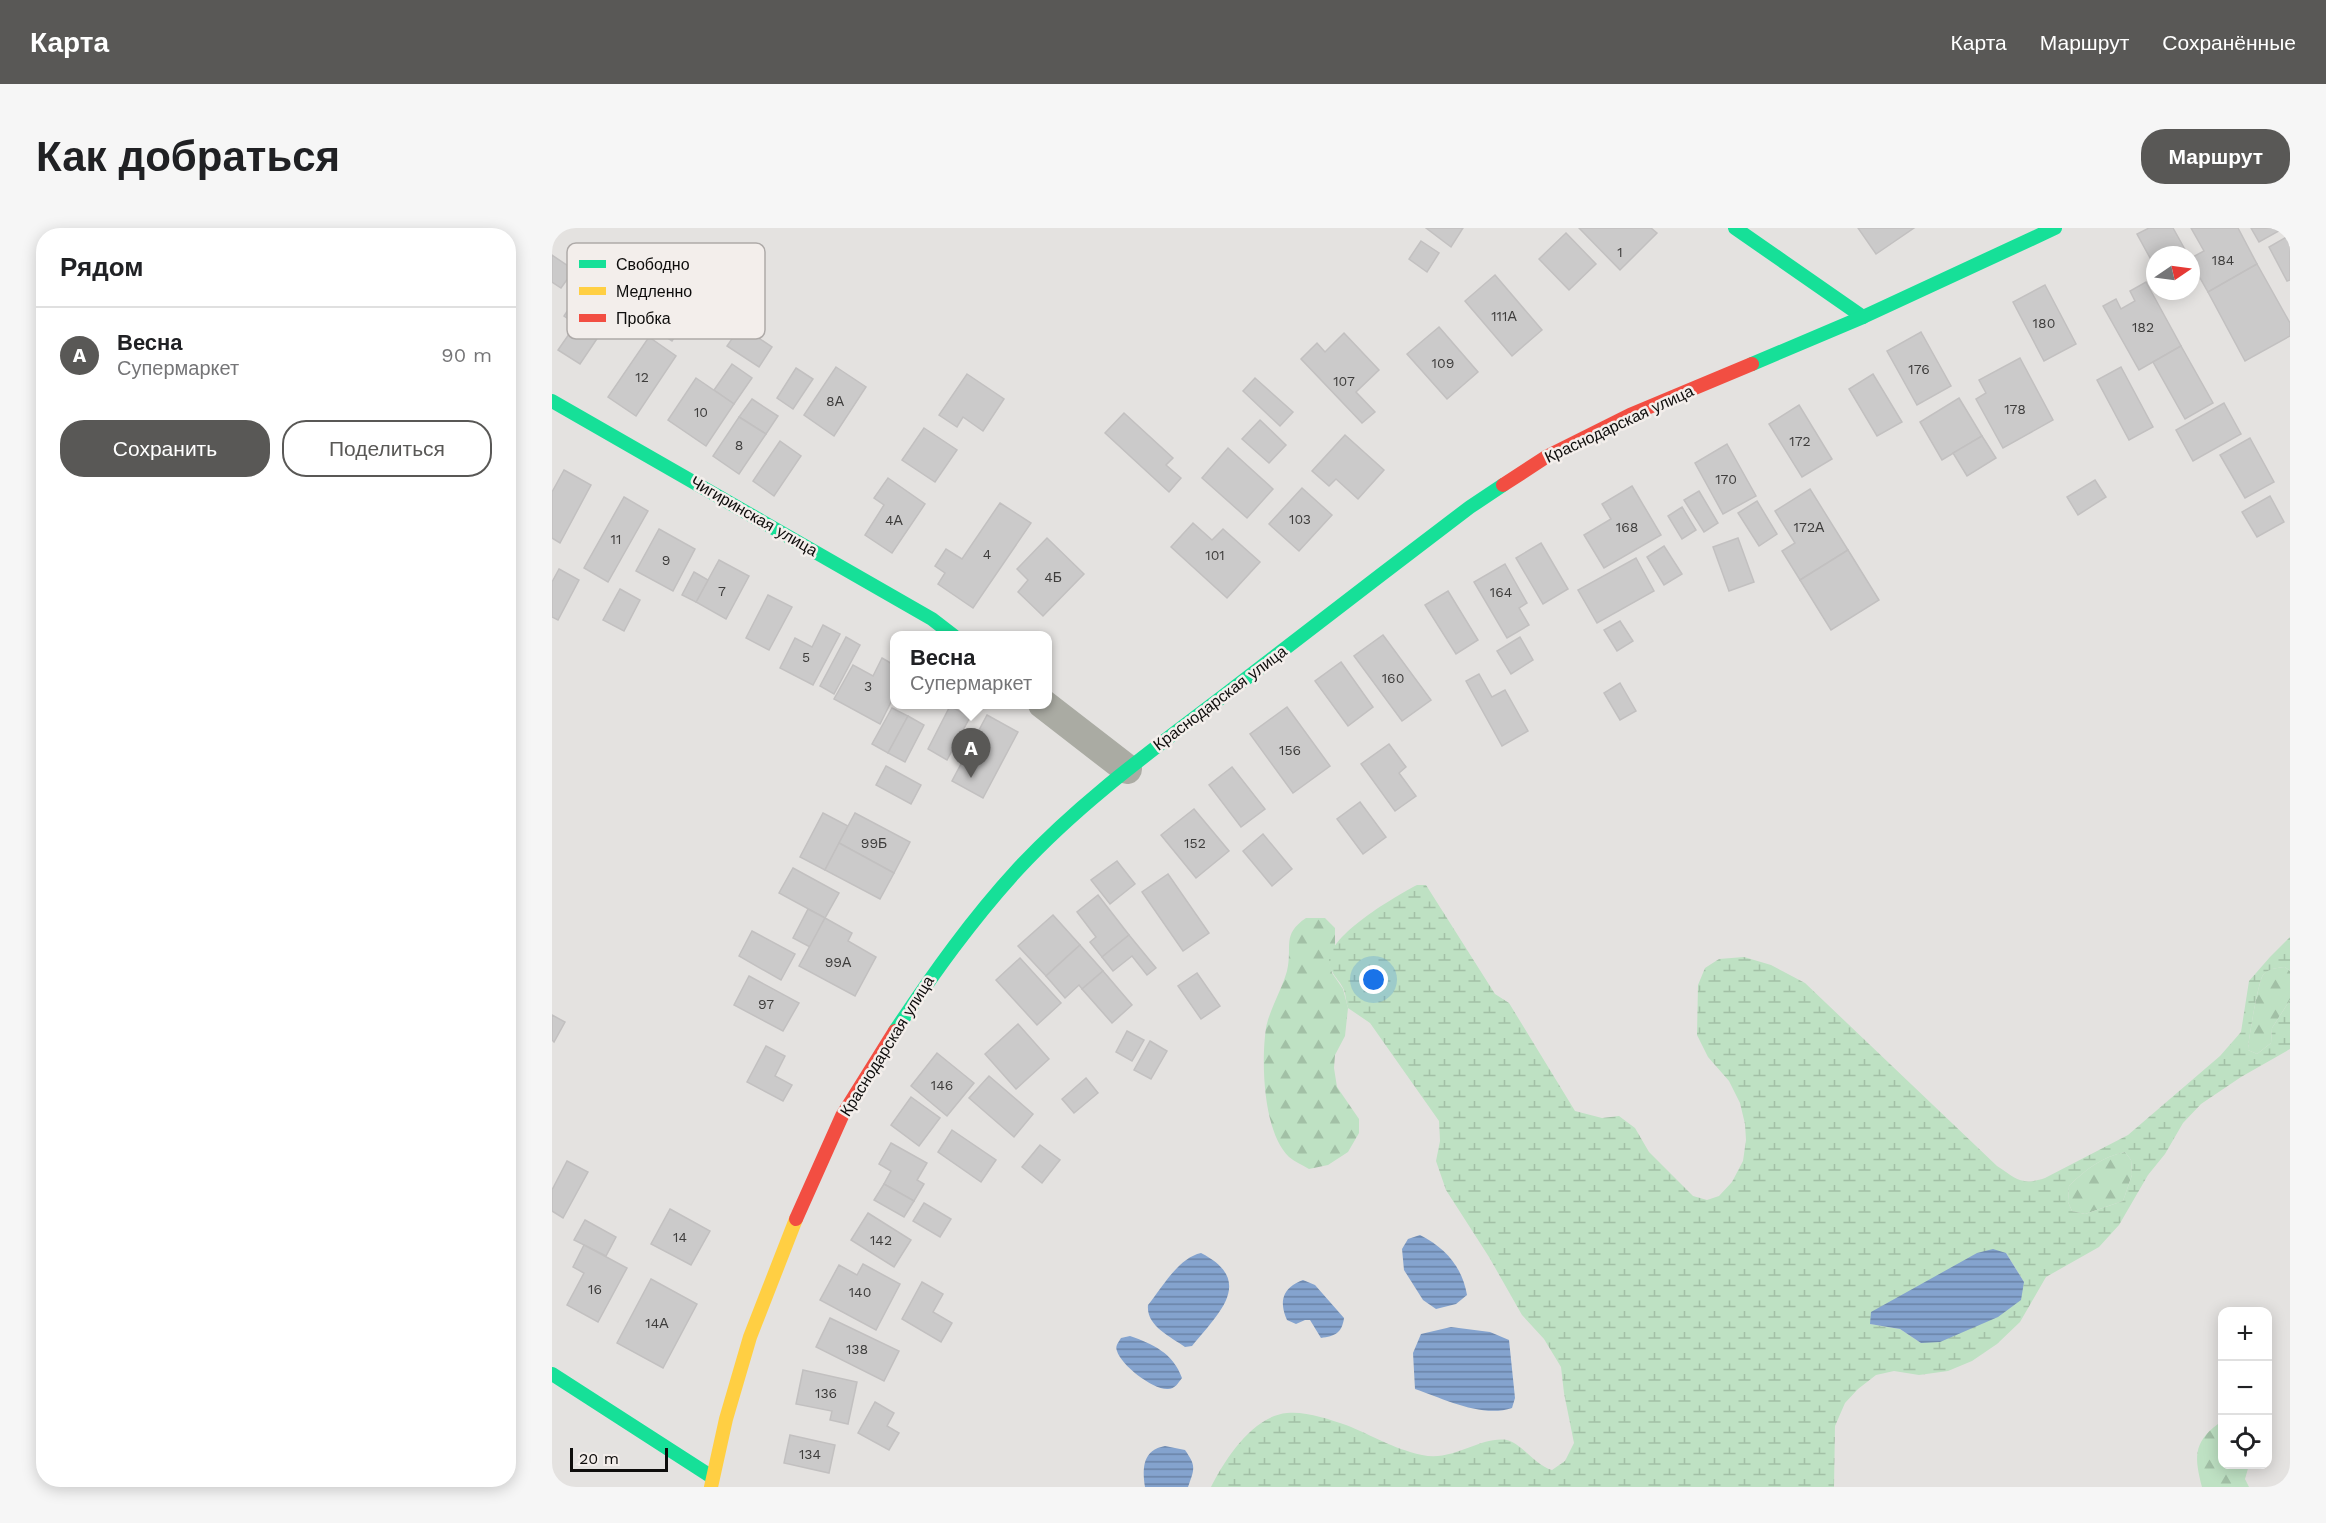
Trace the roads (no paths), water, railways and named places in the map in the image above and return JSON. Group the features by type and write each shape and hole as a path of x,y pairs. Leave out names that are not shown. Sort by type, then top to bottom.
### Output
{"street":[{"path":"1735,228 1863,317"},
{"name":"Краснодарская улица","path":"712,1482 750,1337 798,1211 842,1116 889,1039 941,963 980,912 1019,868 1065,822 1127,769 1470,507 1525,470 1578,440 1630,415 1863,317 2055,228"},
{"name":"Чигиринская улица","path":"552,401 932,618 948,631"},
{"path":"1048,709 1127,769"},
{"path":"552,1374 712,1482"}],"water":[{"path":"1420,1235 1445,1252 1457,1267 1467,1295 1456,1304 1436,1309 1423,1300 1404,1270 1402,1249 1408,1239"},
{"path":"1993,1249 2006,1253 2024,1282 2021,1300 1998,1317 1940,1342 1921,1343 1900,1329 1870,1324 1871,1312 1977,1253"},
{"path":"1201,1253 1217,1264 1226,1275 1229,1286 1227,1298 1221,1310 1192,1346 1185,1347 1155,1325 1148,1312 1148,1305 1178,1267"},
{"path":"1303,1280 1315,1285 1344,1318 1342,1327 1334,1335 1321,1338 1310,1320 1296,1324 1287,1320 1283,1307 1284,1296 1291,1287"},
{"path":"1451,1327 1490,1332 1509,1340 1515,1398 1512,1408 1488,1411 1476,1409 1415,1389 1413,1353 1421,1334"},
{"path":"1130,1336 1154,1346 1173,1362 1182,1378 1173,1388 1162,1388 1146,1381 1120,1357 1117,1346 1121,1338"},
{"path":"1165,1446 1185,1450 1191,1460 1193,1471 1188,1487 1145,1487 1144,1466 1148,1455"}],"place":[{"name":"Весна","path":"971,778"}]}
